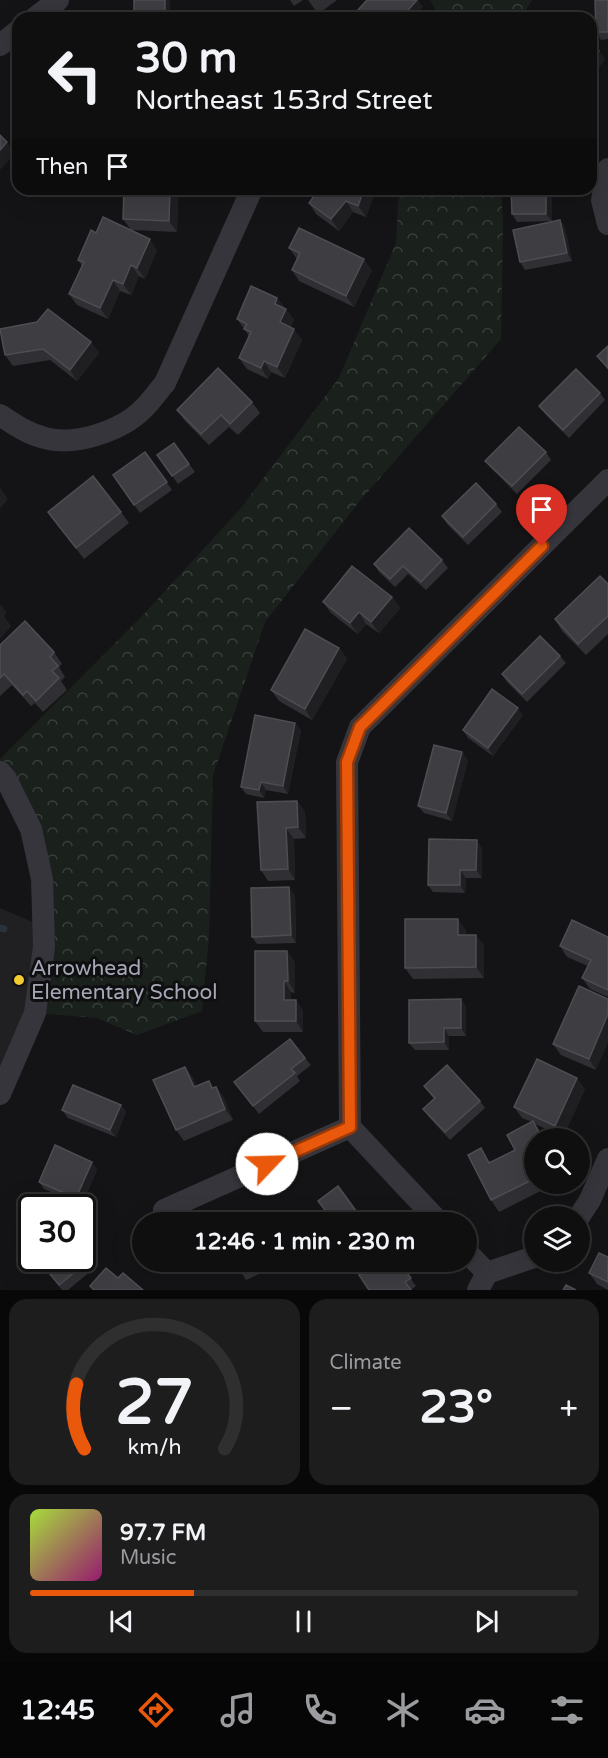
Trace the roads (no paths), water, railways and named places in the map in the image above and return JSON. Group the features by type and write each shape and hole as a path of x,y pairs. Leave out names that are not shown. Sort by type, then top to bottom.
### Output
{"street":[{"path":"43,12 58,0"},
{"path":"0,45 12,36"},
{"path":"608,169 602,200 608,224"},
{"path":"0,415 22,430 48,439 82,439 116,429 143,409 165,383 249,195"},
{"path":"430,1212 350,1127 347,762 360,727 608,480"},
{"path":"0,772 6,779 31,829 42,879 45,947 35,1013 0,1094"},
{"path":"164,1210 350,1127"},
{"path":"586,1206 608,1159"},
{"path":"482,1282 524,1262"}],"waterway":[{"path":"0,928 4,929"}],"place":[{"name":"Arrowhead Elementary School","path":"19,980"}]}
